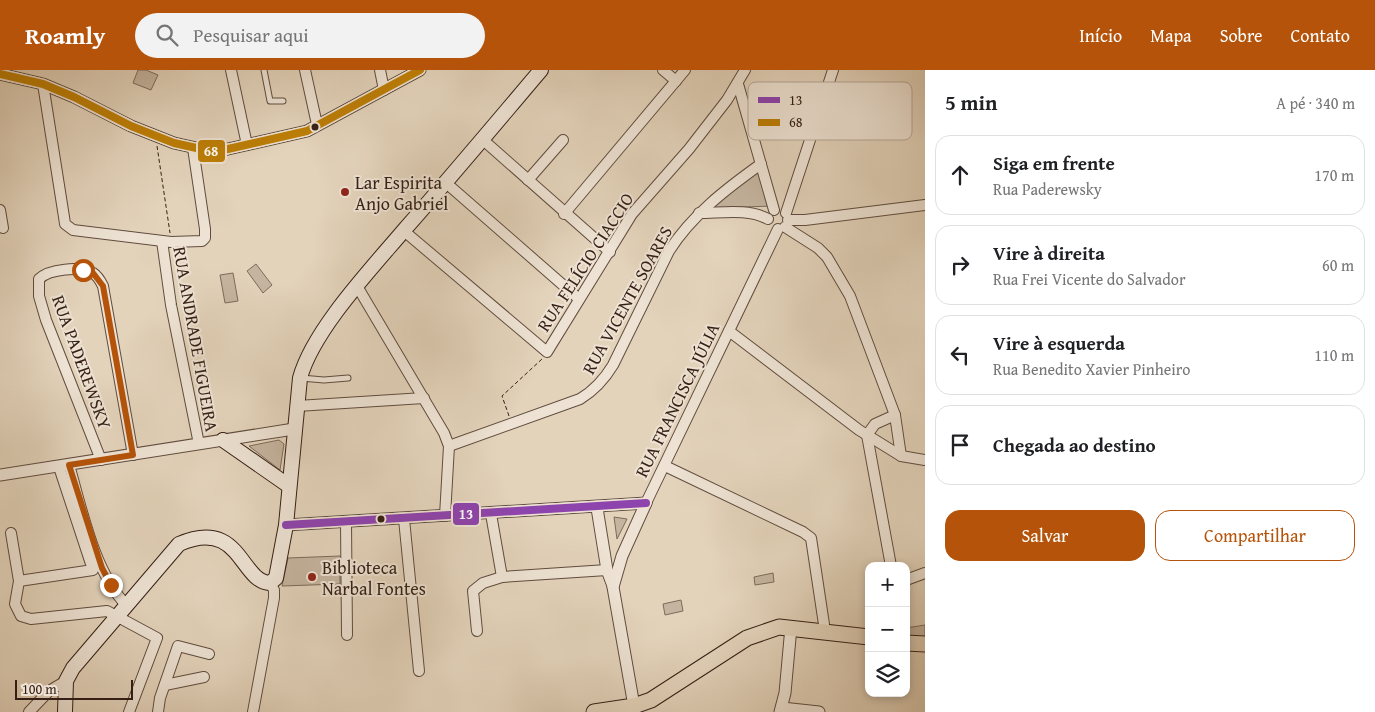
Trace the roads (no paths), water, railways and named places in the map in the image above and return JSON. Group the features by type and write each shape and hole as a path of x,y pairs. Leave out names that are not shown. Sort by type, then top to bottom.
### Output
{"main road":[{"path":"65,712 66,681 73,668 179,544 193,538 206,537 221,540 237,552 259,579 270,583 276,578 286,526 300,378 304,363 311,349 357,286 541,70"},
{"path":"223,440 289,486"},
{"path":"594,712 634,706 669,690 747,638 779,627 865,636"}],"street":[{"path":"231,70 248,145"},
{"path":"305,70 316,120"},
{"path":"380,70 384,90"},
{"path":"0,74 43,84 155,135 193,148 210,151 294,135 317,127 420,70"},
{"path":"663,70 676,81"},
{"path":"564,214 685,70"},
{"name":"RUA FELÍCIO CIACCIO","path":"404,231 547,352 632,214 689,149 738,84 745,70"},
{"name":"RUA FRANCISCA JÚLIA","path":"829,82 833,70"},
{"path":"43,84 64,217 68,227 166,241 202,241 206,234 193,148"},
{"path":"738,84 748,119"},
{"path":"482,139 564,214 610,252"},
{"path":"528,180 563,140"},
{"path":"754,140 771,215 770,225 925,206"},
{"name":"RUA FRANCISCA JÚLIA","path":"634,706 613,587 622,556 729,331 784,222 810,140"},
{"name":"RUA VICENTE SOARES","path":"449,446 580,399 604,380 613,366 669,251 679,235 699,213 761,164"},
{"path":"445,182 579,299"},
{"path":"0,210 3,228"},
{"path":"699,213 748,212 771,215 782,210 784,222 818,248 838,273 850,296 895,415 901,456"},
{"name":"RUA ANDRADE FIGUEIRA","path":"166,241 175,323 199,444"},
{"name":"RUA PADEREWSKY","path":"101,460 46,320 39,296 39,279 51,272 83,270 93,273 103,286 133,455"},
{"path":"357,286 424,398 444,433 449,446 445,516"},
{"path":"729,331 867,435 901,456 925,460"},
{"path":"297,406 424,398"},
{"path":"890,562 867,435 875,424 895,415"},
{"path":"1,472 64,466 294,429"},
{"path":"19,581 93,570 64,466"},
{"path":"64,466 102,568 119,598 122,611 156,636 158,640 129,712"},
{"path":"665,466 812,538 825,631"},
{"path":"286,526 597,508 646,503"},
{"path":"597,508 607,570 613,587"},
{"path":"491,514 502,577"},
{"path":"404,519 419,671"},
{"path":"346,522 347,635"},
{"path":"11,533 19,581 14,604 17,612 26,619 102,611 122,611"},
{"path":"604,554 622,556"},
{"path":"477,631 473,591 483,583 502,577 607,570"},
{"path":"910,579 925,573"},
{"path":"253,712 274,598 274,590 270,583"},
{"path":"791,627 781,710 818,712"},
{"path":"158,712 178,646 209,654"},
{"path":"165,685 204,677"},
{"path":"28,712 48,691 66,681"}],"lane":[{"path":"264,70 270,101 283,101"},
{"path":"300,378 324,380 348,378"}],"place":[{"name":"Lar Espirita Anjo Gabriel","path":"345,192"},
{"name":"Biblioteca Narbal Fontes","path":"312,577"}]}
